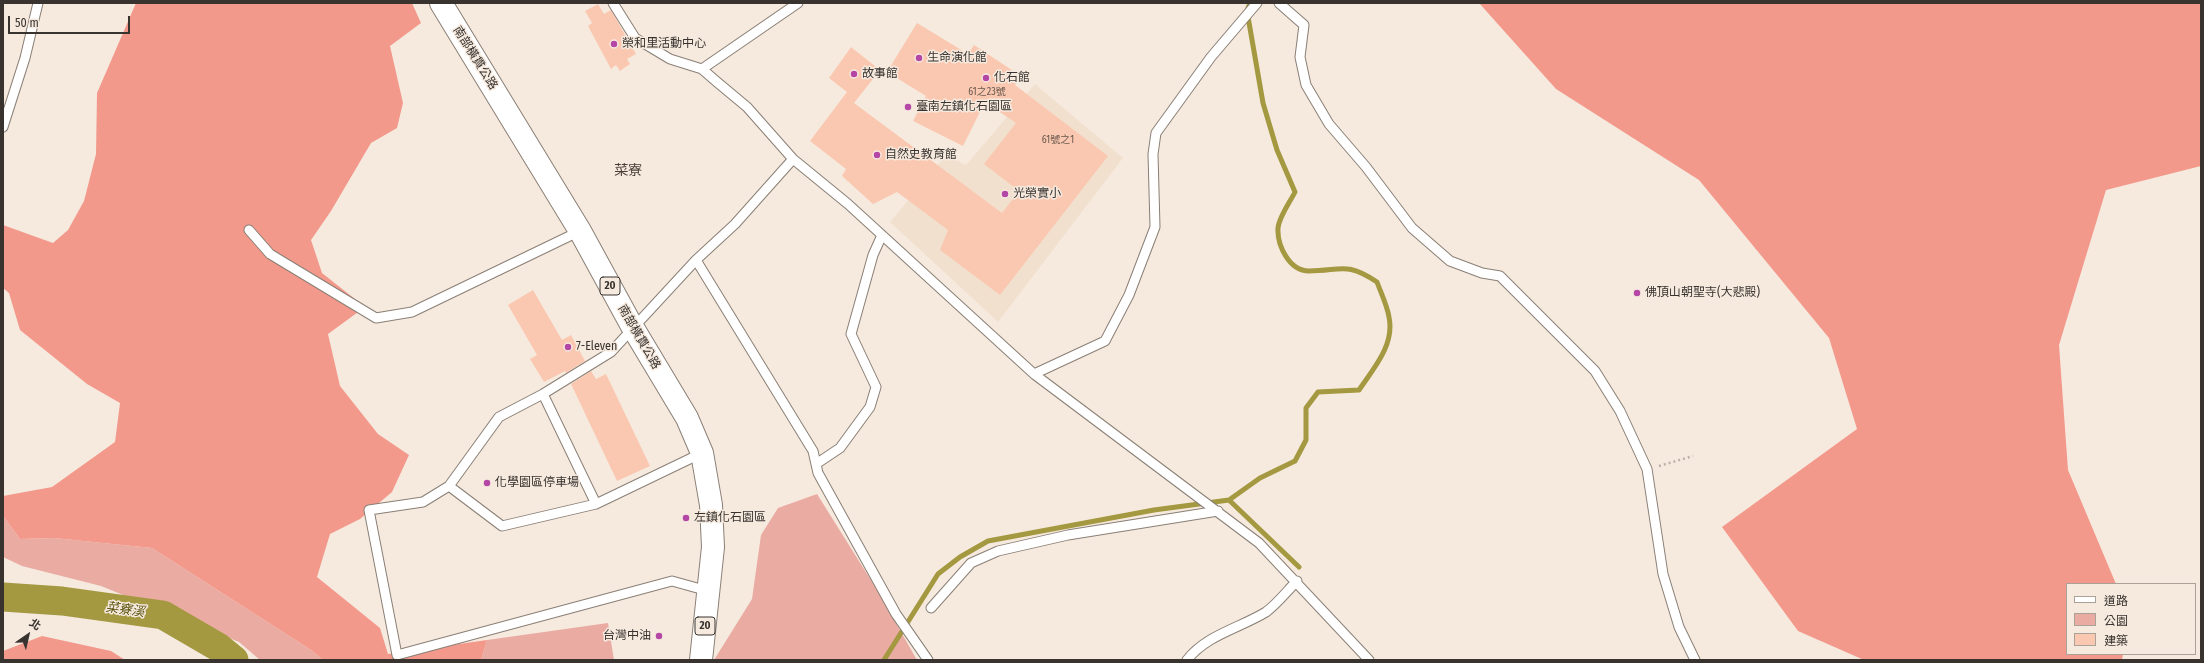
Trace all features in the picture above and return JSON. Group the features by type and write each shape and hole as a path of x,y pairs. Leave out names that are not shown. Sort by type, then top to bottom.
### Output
{"main road":[{"name":"南部橫貫公路","path":"441,3 580,231 633,328 687,418 702,453 711,505 713,547 701,660"}],"lane":[{"path":"3,127 25,58 38,3"},
{"path":"613,3 635,38 670,59 702,69 747,107 793,159 882,235 1034,374 1218,511 1259,544 1297,581 1369,660"},
{"path":"702,69 798,3"},
{"path":"1034,374 1105,341 1129,295 1155,227 1153,154 1156,132 1211,57 1257,3"},
{"path":"1279,3 1304,25 1300,57 1306,85 1329,124 1366,167 1412,228 1450,261 1482,273 1500,276 1595,371 1620,411 1647,470 1663,574 1679,627 1695,660"},
{"path":"709,592 672,581 397,655 369,510 423,502 449,486 499,417 543,394 610,352 696,260 735,224 793,159"},
{"path":"249,230 270,254 376,318 412,312 580,231"},
{"path":"816,464 840,448 870,407 876,386 851,334 873,255 882,235"},
{"path":"696,260 814,451 818,473 896,614 928,660"},
{"path":"543,394 596,504"},
{"path":"449,486 502,526 596,504 702,453"},
{"path":"931,608 971,563 998,551 1068,535 1218,511"},
{"path":"1187,660 1194,651 1214,638 1267,611 1297,581"}],"path":[{"path":"1647,470 1693,456"}],"shaded area":[{"path":"136,3 412,3 421,23 390,46 403,103 397,128 371,143 331,211 311,240 322,273 365,307 328,334 340,386 378,434 409,455 392,492 360,519 330,534 317,577 380,628 388,654 487,640 481,660 323,660 311,650 152,548 54,538 20,539 3,516 3,496 52,487 115,442 120,403 87,384 20,330 9,293 3,288 3,225 53,243 68,230 84,201 96,154 97,93"},
{"path":"1479,3 2201,3 2201,166 2106,190 2059,345 2068,470 2116,583 2066,583 2066,655 2123,655 2122,660 1864,660 1798,631 1722,527 1857,429 1829,338 1699,180 1556,89"},
{"name":"光榮實小","path":"1035,84 1123,158 998,322 890,222 946,155 966,165"},
{"path":"42,636 111,651 125,660 3,660 3,651"}],"green space":[{"path":"817,494 874,585 917,660 714,660 752,599 761,535 778,508"},
{"path":"3,516 20,539 54,538 152,548 311,650 323,660 260,660 239,642 101,586 22,566 3,557"},
{"path":"608,623 614,660 481,660 487,640"}],"building":[{"name":"榮和里活動中心","path":"598,4 604,14 611,10 636,54 627,59 630,64 620,71 616,65 611,69 588,26 592,23 585,11"},
{"path":"917,23 968,54 974,45 1021,76 1015,85 1108,156 1000,295 940,250 948,230 897,192 873,204 842,176 846,169 810,141 847,92 829,78 851,47 880,70 854,103 1002,213 1019,191 984,164 1016,123 985,102 963,146 913,121 926,96 887,72"},
{"path":"533,290 562,340 571,335 585,361 566,373 565,371 544,382 530,359 537,355 508,305"},
{"path":"591,371 596,379 606,374 650,466 617,481 571,384"}],"waterway":[{"path":"884,660 938,574 960,557 988,541 1154,510 1229,500 1260,478 1295,461 1306,440 1306,408 1318,392 1359,390 1382,356 1389,337 1390,327 1387,308 1377,282 1358,271 1350,269 1320,271 1302,270 1290,262 1282,249 1278,235 1278,228 1282,214 1295,192 1277,150 1263,103 1247,11 1250,3"},
{"path":"1229,500 1299,567"},
{"name":"菜竂溪","path":"3,597 62,601 163,615 218,647 234,660"}],"place":[{"name":"榮和里活動中心","path":"614,44"},
{"name":"生命演化館","path":"919,58"},
{"name":"故事館","path":"854,74"},
{"name":"化石館","path":"986,78"},
{"name":"臺南左鎮化石園區","path":"908,107"},
{"name":"自然史教育館","path":"877,155"},
{"name":"光榮實小","path":"1005,194"},
{"name":"佛頂山朝聖寺(大悲殿)","path":"1637,293"},
{"name":"7-Eleven","path":"568,347"},
{"name":"化學園區停車場","path":"487,483"},
{"name":"左鎮化石園區","path":"686,518"},
{"name":"台灣中油","path":"659,636"}],"district":[{"name":"菜寮","path":"628,171"}]}
